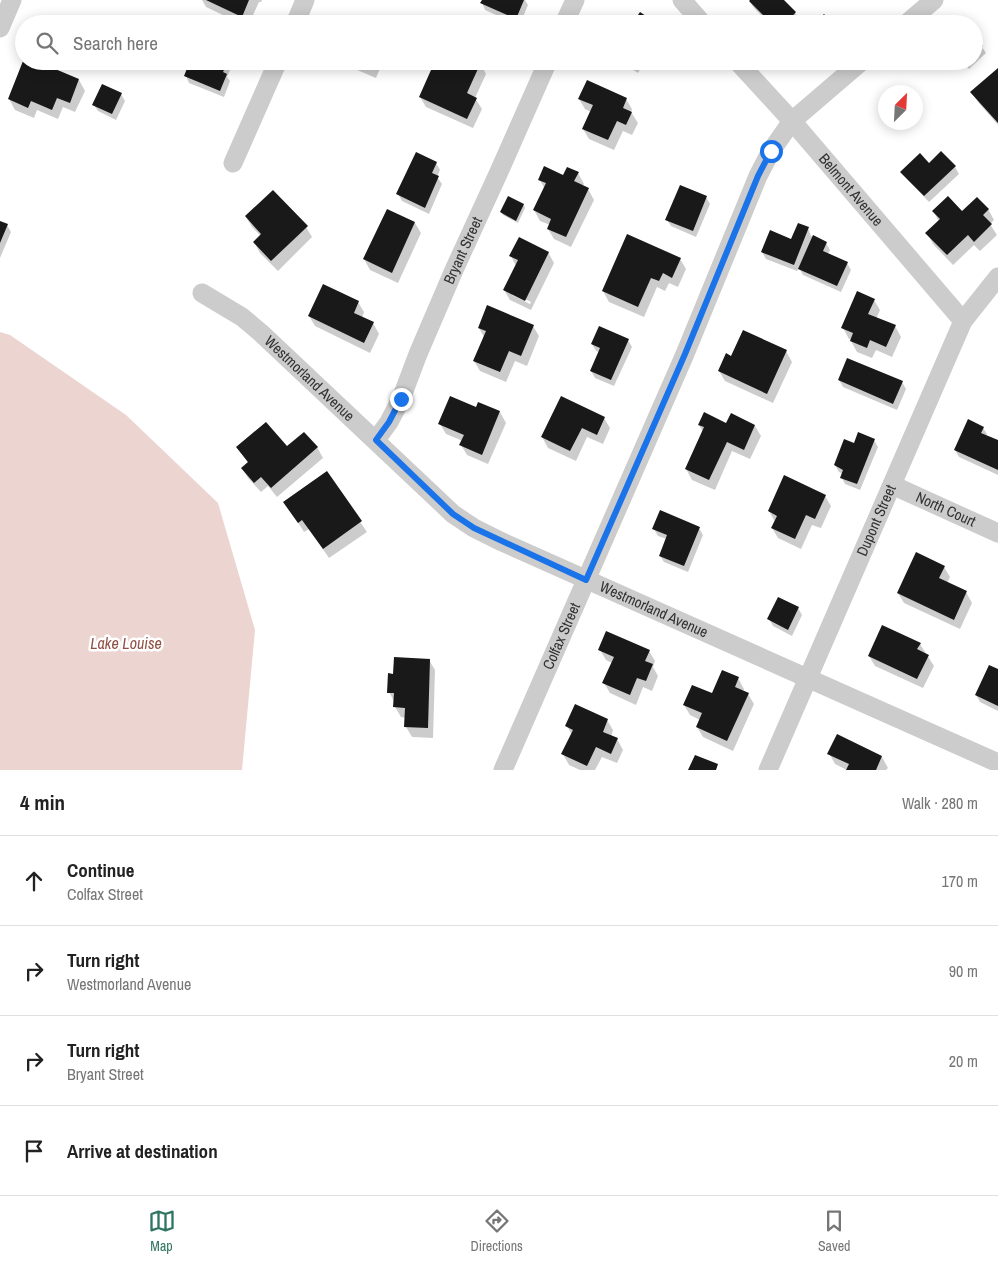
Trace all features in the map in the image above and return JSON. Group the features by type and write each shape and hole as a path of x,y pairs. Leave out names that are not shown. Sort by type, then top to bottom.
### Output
{"street":[{"path":"0,28 12,0"},
{"path":"299,15 305,0"},
{"path":"568,15 575,0"},
{"path":"682,0 695,15"},
{"path":"916,15 934,0"},
{"path":"233,163 274,70"},
{"name":"Bryant Street","path":"376,440 389,422 401,399 454,270 544,70"},
{"name":"Belmont Avenue","path":"745,70 792,121 963,321"},
{"name":"Colfax Street","path":"503,770 685,354 758,176 771,151 792,121 852,70"},
{"name":"Dupont Street","path":"768,770 963,321 998,277"},
{"name":"Westmorland Avenue","path":"202,293 242,317 261,333 453,514 474,528 586,580 998,762"},
{"name":"North Court","path":"892,485 998,532"}],"water":[{"name":"Lake Louise","path":"0,332 10,335 126,415 218,503 255,630 242,770 0,770"}],"building":[{"path":"206,0 249,0 243,15 238,15"},
{"path":"482,0 524,0 518,15 507,15 480,3"},
{"path":"784,0 796,12 793,15 763,15 749,1"},
{"path":"998,68 998,123 970,92"},
{"path":"19,70 58,70 79,79 70,103 57,98 52,110 31,101 28,108 8,99"},
{"path":"186,70 224,70 223,72 227,74 220,91 184,76"},
{"path":"431,70 477,70 467,93 477,98 467,119 419,97"},
{"path":"587,80 627,98 623,108 632,112 626,125 617,121 608,140 582,129 593,105 578,99"},
{"path":"102,84 122,93 112,114 92,105"},
{"path":"941,151 956,166 924,196 900,172 920,153 929,163"},
{"path":"416,152 437,162 432,173 439,176 425,208 396,194"},
{"path":"544,166 563,175 567,167 579,172 574,181 589,188 566,237 547,229 551,219 533,210 546,183 538,180"},
{"path":"680,185 707,196 693,231 665,220"},
{"path":"273,190 308,226 271,261 253,242 261,234 245,216"},
{"path":"508,196 524,204 516,221 500,212"},
{"path":"948,196 962,211 977,197 989,209 983,215 992,224 974,242 968,235 947,255 925,233 940,219 932,211"},
{"path":"387,209 415,222 392,273 363,259"},
{"path":"0,221 8,224 0,243"},
{"path":"798,223 809,227 794,265 761,252 770,230 791,239"},
{"path":"627,234 681,258 672,278 663,273 659,281 651,278 638,307 602,291"},
{"path":"813,235 827,242 823,251 848,262 837,286 798,269"},
{"path":"519,237 549,252 525,301 503,290 518,260 509,256"},
{"path":"323,284 359,301 354,313 374,322 364,343 308,316"},
{"path":"857,291 875,299 868,314 896,325 886,347 870,340 867,348 850,341 853,333 841,328"},
{"path":"487,305 534,325 521,356 509,351 500,372 473,361 486,331 478,328"},
{"path":"599,326 629,339 611,380 590,371 600,348 591,344"},
{"path":"743,330 787,350 767,394 718,371 726,353 731,356"},
{"path":"847,358 903,381 893,404 838,380"},
{"path":"450,396 476,407 478,402 500,411 482,455 459,445 464,435 438,424"},
{"path":"561,396 605,417 597,435 582,428 570,451 541,437"},
{"path":"704,412 726,423 731,413 755,425 744,450 727,442 709,480 685,469 704,427 698,425"},
{"path":"968,419 984,427 981,433 998,440 998,470 954,450"},
{"path":"266,422 287,446 304,432 318,447 271,488 261,477 254,483 241,468 248,462 236,447"},
{"path":"858,432 875,439 857,484 840,478 843,470 834,465 844,439 854,443"},
{"path":"327,471 362,521 323,549 302,520 298,523 283,502"},
{"path":"784,475 826,495 815,519 806,515 795,539 771,528 777,516 768,511"},
{"path":"660,510 700,527 684,566 659,556 667,535 652,529"},
{"path":"916,552 945,566 939,578 967,591 954,620 897,593"},
{"path":"778,597 799,607 788,630 767,619"},
{"path":"882,625 921,643 917,649 929,655 917,679 868,656"},
{"path":"606,631 650,650 645,661 653,664 646,681 637,678 630,695 602,683 614,657 598,650"},
{"path":"394,657 430,659 428,728 404,727 405,708 393,707 394,693 387,693 388,673 393,674"},
{"path":"989,665 998,669 998,706 975,695"},
{"path":"722,670 739,677 735,687 749,693 727,741 696,727 702,713 683,705 692,685 712,693"},
{"path":"575,704 608,719 603,732 618,738 611,754 596,747 587,766 561,754 573,730 565,726"},
{"path":"837,734 882,756 876,770 846,770 849,764 827,754"},
{"path":"695,755 718,764 716,770 688,770"}],"route":[{"path":"401,399 389,422 376,440 453,514 474,528 500,542 586,580 685,354 758,176 771,151"}]}
